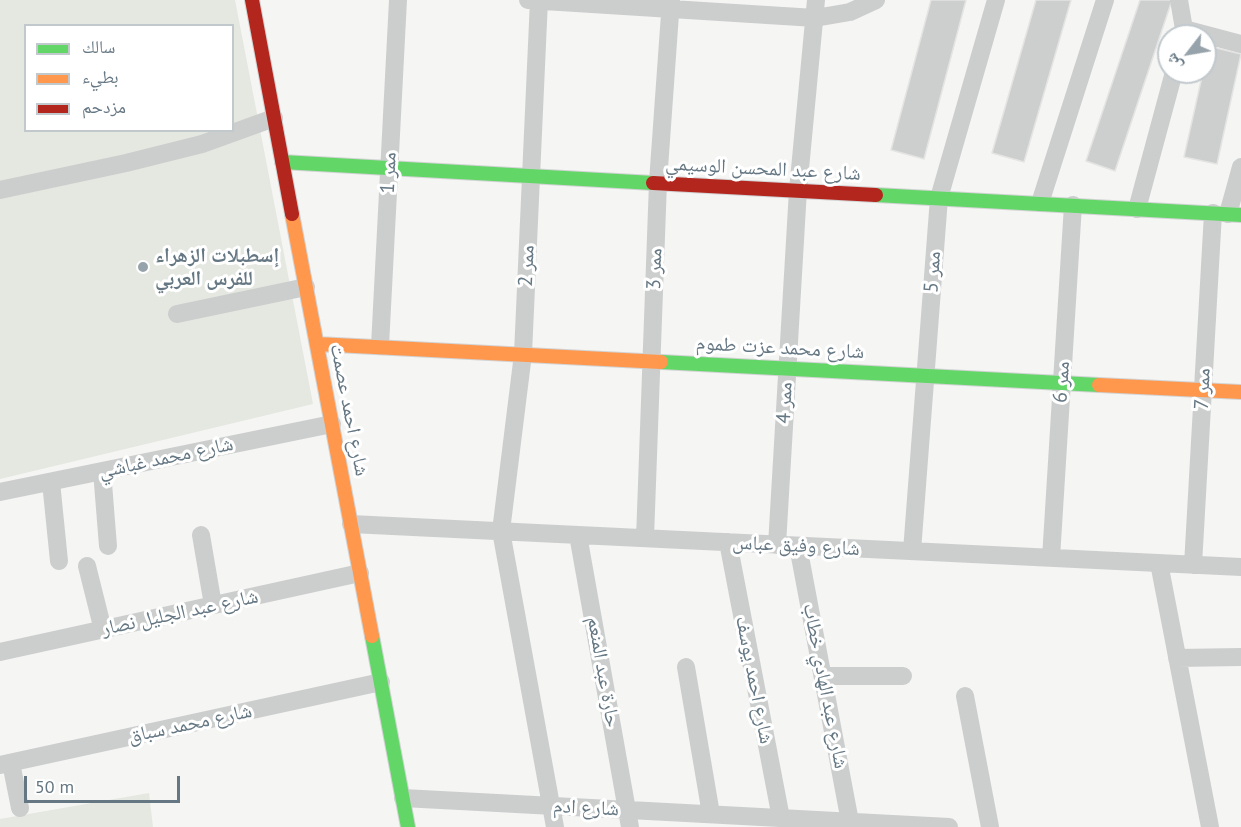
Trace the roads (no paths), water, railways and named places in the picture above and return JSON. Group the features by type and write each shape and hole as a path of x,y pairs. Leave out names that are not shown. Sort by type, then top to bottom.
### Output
{"street":[{"name":"شارع احمد عصمت","path":"252,0 408,827"},
{"name":"ممر 1","path":"380,346 398,0"},
{"path":"528,0 850,12 876,0"},
{"name":"ممر 2","path":"539,0 522,354 501,531 555,827"},
{"name":"ممر 5","path":"912,551 939,198 996,0"},
{"path":"1040,204 1105,0"},
{"path":"1179,0 1183,24"},
{"name":"ممر 3","path":"645,538 658,182 670,4"},
{"name":"ممر 4","path":"777,545 798,190 815,9"},
{"path":"1217,39 1241,44"},
{"path":"1137,209 1171,84"},
{"path":"0,190 202,144 274,118"},
{"name":"شارع عبد المحسن الوسيمي","path":"282,162 1227,214"},
{"name":"ممر 7","path":"1193,565 1203,390 1227,214 1241,167"},
{"name":"ممر 6","path":"1051,558 1073,205"},
{"path":"177,314 306,287"},
{"name":"شارع محمد عزت طموم","path":"317,344 1241,393"},
{"name":"شارع محمد غباشي","path":"0,492 332,424"},
{"path":"102,471 108,546"},
{"path":"51,482 59,561"},
{"name":"شارع وفيق عباس","path":"351,524 1241,567"},
{"path":"201,535 213,605"},
{"name":"حارة عبد المنعم","path":"578,535 628,818"},
{"name":"شارع احمد يوسف","path":"728,542 781,818"},
{"name":"شارع عبد الهادي خطاب","path":"798,546 851,824"},
{"path":"1159,563 1210,827"},
{"path":"87,566 103,630"},
{"name":"شارع عبد الجليل نصار","path":"0,652 360,573"},
{"path":"1178,658 1241,657"},
{"path":"686,667 719,819"},
{"path":"823,676 903,676"},
{"name":"شارع محمد سباق","path":"6,764 381,682"},
{"path":"965,696 990,827"},
{"path":"6,764 20,808"},
{"name":"شارع ادم","path":"403,798 551,806 628,818 671,820 781,818 851,824 949,827"}],"place":[{"name":"إسطبلات الزهراء للفرس العربي","path":"143,267"}]}
